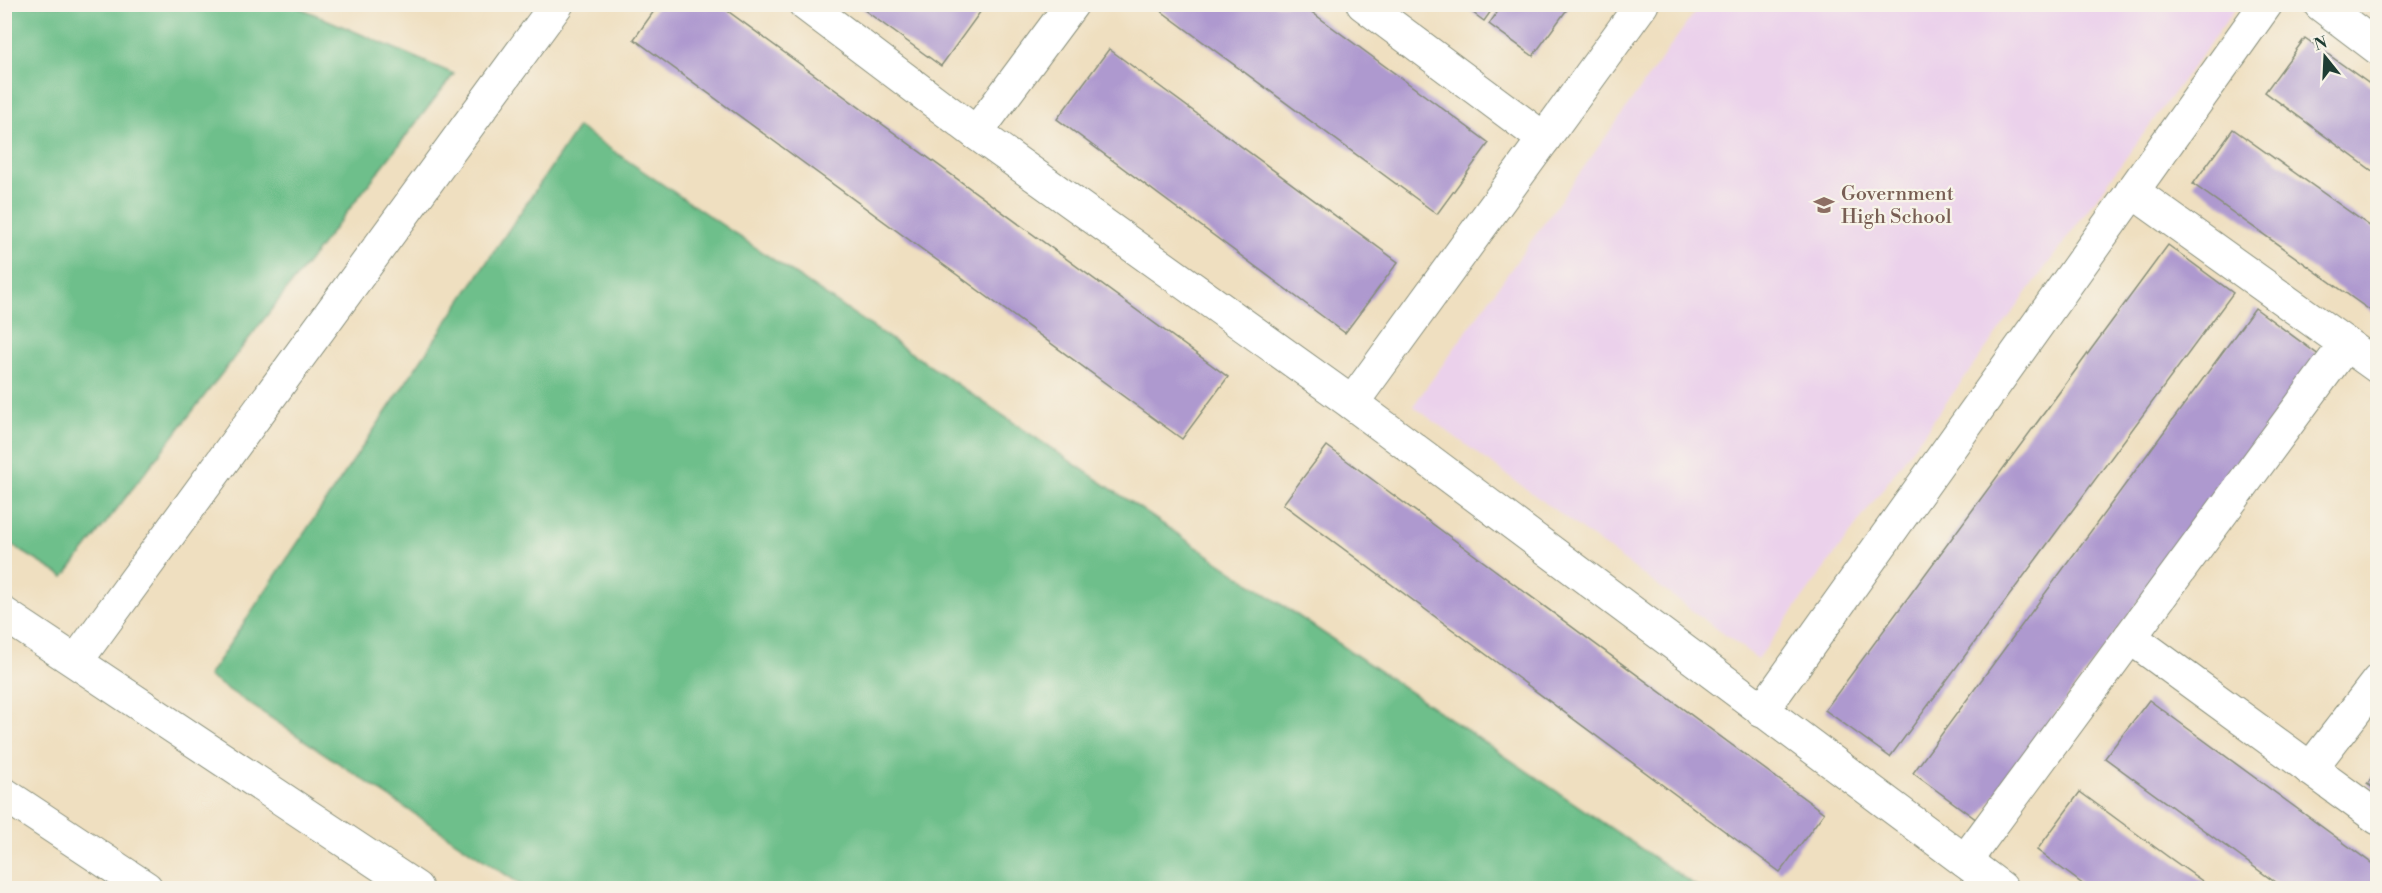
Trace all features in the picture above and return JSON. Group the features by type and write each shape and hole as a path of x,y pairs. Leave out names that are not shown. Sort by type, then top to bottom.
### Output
{"main road":[{"path":"77,660 557,4"},
{"path":"805,4 976,133 1352,403 2001,888"},
{"path":"976,133 1072,4"},
{"path":"1363,4 1544,139"},
{"path":"1352,403 1642,4"},
{"path":"1762,711 2266,4"},
{"path":"2319,4 2378,48"},
{"path":"2132,191 2378,367"},
{"path":"1965,861 2346,344"},
{"path":"4,614 77,660 416,888"},
{"path":"2130,637 2378,818"},
{"path":"2310,769 2378,681"},
{"path":"4,794 146,888"}],"shaded area":[{"name":"Government High School","path":"1700,5 2238,5 1758,659 1413,406"}],"green space":[{"path":"4,5 293,5 454,74 64,577 5,541"},
{"path":"578,127 1699,888 526,888 208,676"}],"building":[{"path":"659,4 718,4 1228,377 1182,439 634,39"},
{"path":"856,4 986,4 941,66"},
{"path":"1461,4 1496,4 1484,21"},
{"path":"1503,4 1571,4 1533,56 1489,24"},
{"path":"1153,5 1302,5 1489,143 1437,214"},
{"path":"2305,38 2378,90 2378,175 2265,92"},
{"path":"1109,49 1398,262 1345,333 1057,119"},
{"path":"2233,129 2378,232 2378,316 2193,184"},
{"path":"2168,245 2233,293 1890,757 1825,710"},
{"path":"2255,308 2320,356 1977,820 1913,773"},
{"path":"1327,446 1824,813 1780,872 1283,504"},
{"path":"2149,700 2378,868 2378,888 2283,888 2105,758"},
{"path":"2378,770 2378,791 2367,784"},
{"path":"2080,792 2212,888 2088,888 2037,850"}],"place":[{"name":"Government High School","path":"1824,205"}]}
